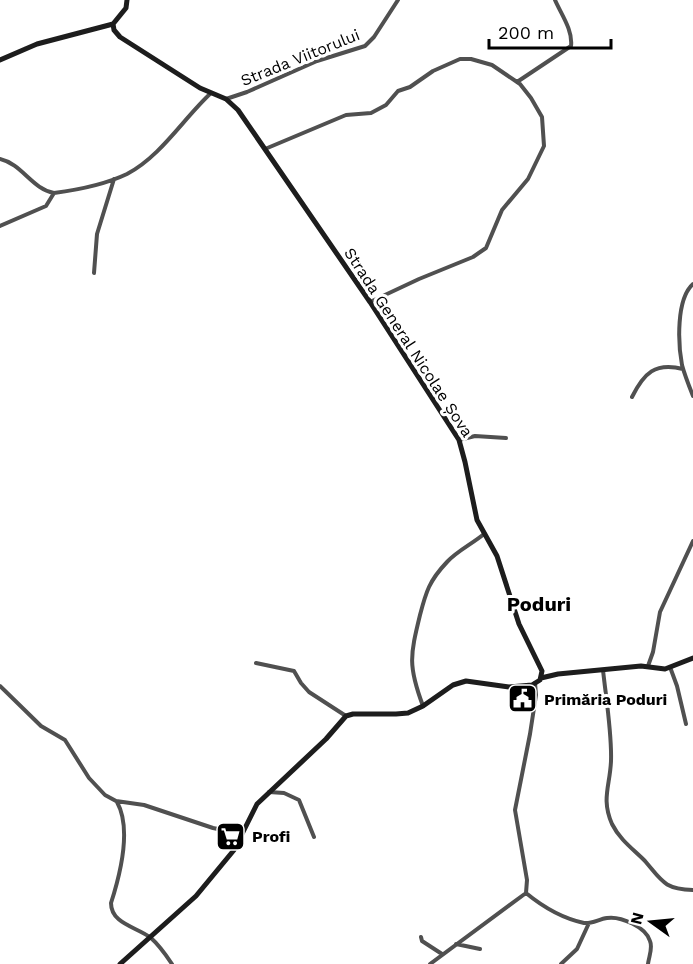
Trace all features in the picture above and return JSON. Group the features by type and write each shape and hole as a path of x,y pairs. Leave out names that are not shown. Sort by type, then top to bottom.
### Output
{"main road":[{"path":"0,60 38,44 113,24 126,8 127,0"},
{"name":"Strada General Nicolae Șova","path":"113,24 114,30 120,37 211,93 226,99 238,110 370,302 459,440 476,517 497,556 519,624 541,668 541,678"},
{"path":"120,964 196,896 226,861 243,834 253,808 326,739 346,716 402,714 423,706 453,685 466,681 509,687 535,683 541,678 558,674 648,666 661,669 693,658"}],"street":[{"name":"Strada Viitorului","path":"226,99 317,62 364,46 374,37 398,0"},
{"path":"517,82 571,46 569,29 555,0"},
{"path":"265,149 346,115 371,113 387,105 396,92 410,87 433,71 459,59 471,59 490,64 517,82 531,98 541,115 544,146 528,179 502,210 486,248 473,257 370,302"},
{"path":"0,159 12,162 31,180 54,193 114,179 129,172 156,150 211,93"},
{"path":"94,273 97,234 114,179"},
{"path":"0,226 46,206 54,193"},
{"path":"693,284 684,295 681,309 680,347 683,369 693,396"},
{"path":"632,397 641,382 658,367 669,366 683,369"},
{"path":"459,440 475,436 506,438"},
{"path":"423,706 413,677 411,656 425,593 447,561 484,534"},
{"path":"648,666 653,652 660,612 693,541"},
{"path":"256,663 294,671 309,692 346,716"},
{"path":"670,667 686,724"},
{"path":"603,670 611,757 605,798 610,820 625,844 645,862 660,881 677,888 693,890"},
{"path":"526,893 515,810 530,734 536,695 535,683"},
{"path":"0,686 41,726 65,740 96,788 116,801 144,805 213,828 243,834"},
{"path":"268,792 284,793 299,800 314,837"},
{"path":"116,801 121,813 124,845 111,910 115,916 150,938 172,964"},
{"path":"526,893 557,915 589,923 612,918 643,930 648,934 651,944 648,964"},
{"path":"430,964 526,893"},
{"path":"561,964 577,949 589,923"},
{"path":"421,937 422,941 442,954"},
{"path":"456,944 480,949"}],"place":[{"name":"Primăria Poduri","path":"523,699"},
{"name":"Profi","path":"231,836"}],"district":[{"name":"Poduri","path":"539,604"}]}
